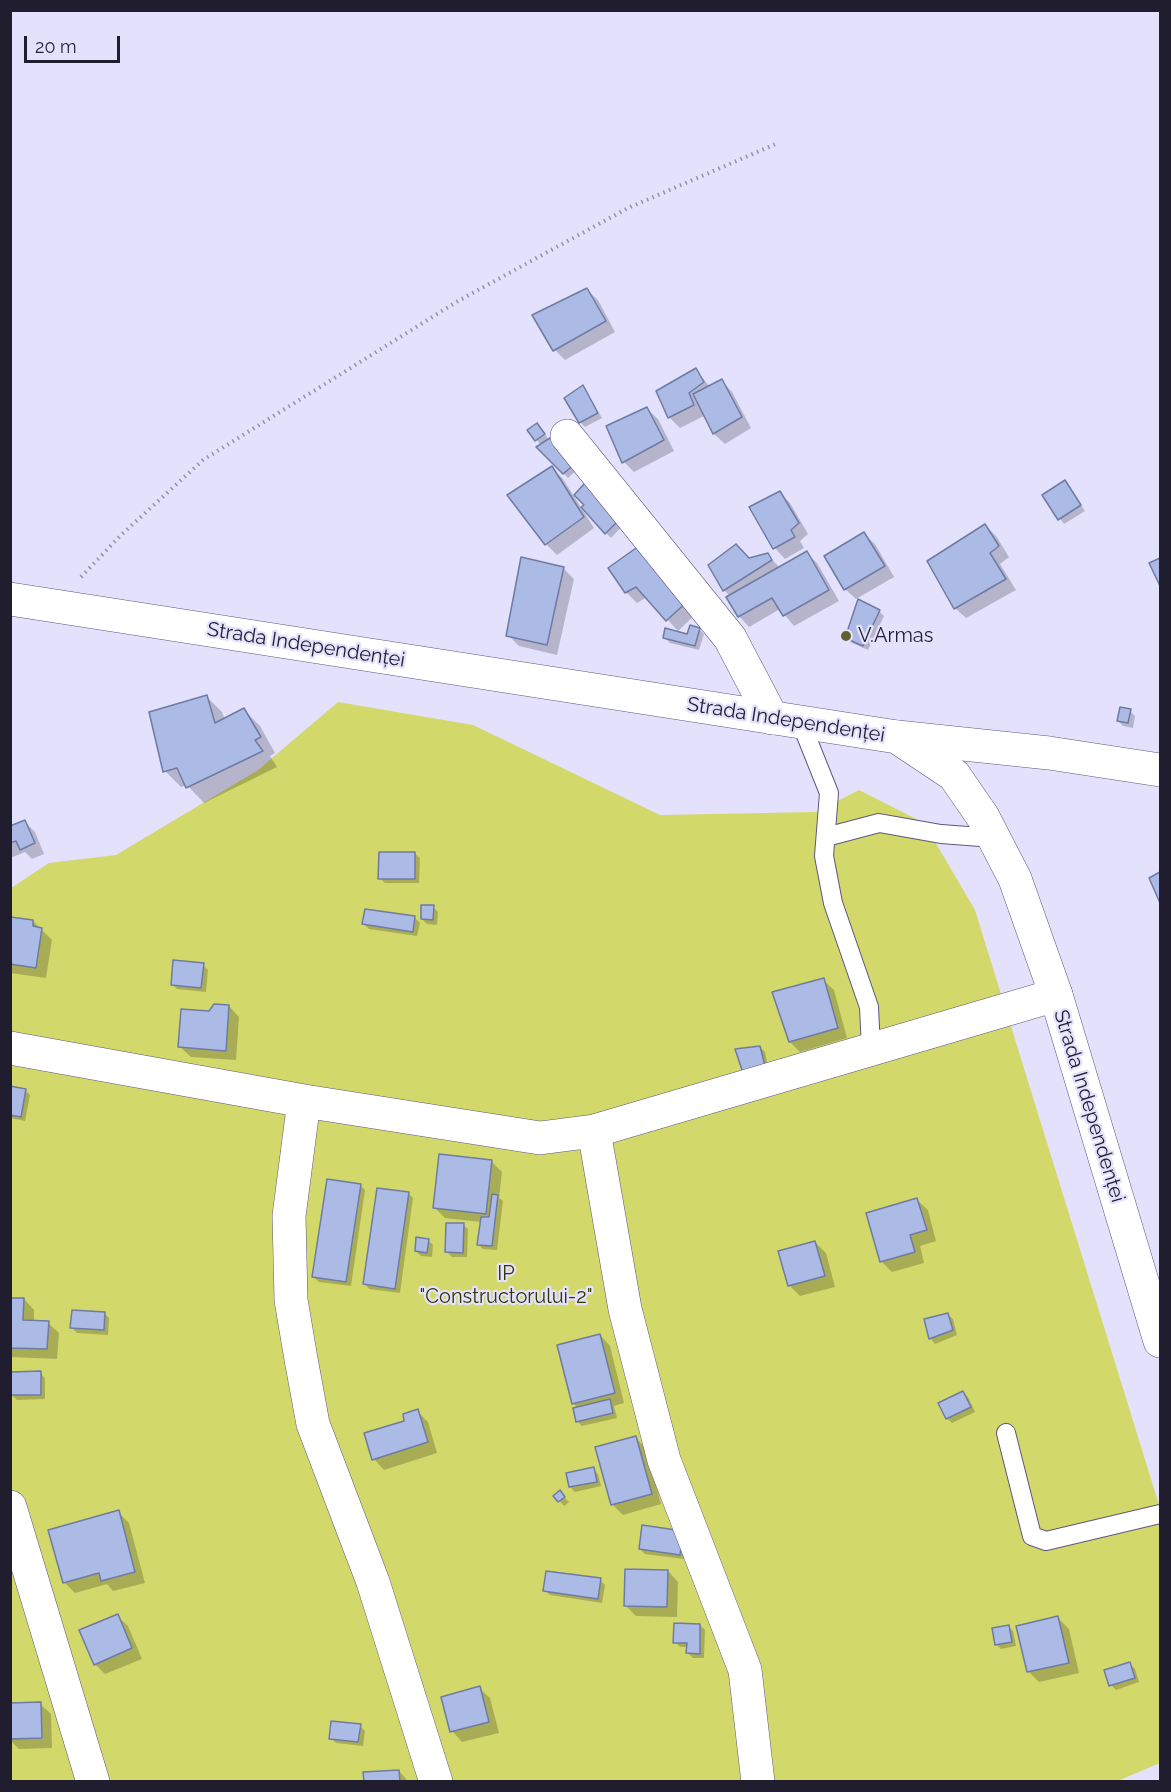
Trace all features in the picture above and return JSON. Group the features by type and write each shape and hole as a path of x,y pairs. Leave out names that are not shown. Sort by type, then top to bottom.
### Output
{"street":[{"path":"567,436 730,638 787,720"},
{"name":"Strada Independenței","path":"10,599 897,737 954,775 983,817 1015,879 1056,995 1161,1341"},
{"path":"897,737 1049,753 1161,770"},
{"path":"10,1048 304,1101 540,1138 594,1131 1056,995"},
{"path":"304,1101 289,1216 291,1300 313,1424 373,1582 436,1782"},
{"path":"594,1131 625,1309 664,1460 745,1670 758,1782"},
{"path":"10,1508 93,1782"}],"lane":[{"path":"787,720 829,793 824,856 833,903 869,1007 871,1049"},
{"path":"826,837 879,823 941,834 994,838"},
{"path":"1006,1433 1032,1536 1046,1541 1161,1514"}],"path":[{"path":"54,606 120,536 203,460 458,301 628,208 778,143"}],"green space":[{"name":"IP \"Constructorului-2\"","path":"338,702 473,725 660,815 816,812 859,790 924,823 975,910 1160,1508 1160,1763 1115,1782 11,1782 11,888 49,863 116,855 258,770"}],"building":[{"path":"587,288 606,321 553,351 532,315"},
{"path":"696,368 704,382 689,393 694,405 668,418 656,391"},
{"path":"722,379 742,417 713,434 693,394"},
{"path":"583,385 598,413 579,423 564,398"},
{"path":"647,407 664,440 622,463 606,426"},
{"path":"537,423 545,434 535,441 527,430"},
{"path":"553,436 577,462 563,474 536,447"},
{"path":"552,466 584,517 545,545 507,495"},
{"path":"1065,480 1081,505 1058,520 1042,495"},
{"path":"585,483 621,518 605,534 581,507 584,505 574,495"},
{"path":"780,491 799,523 791,530 795,537 773,549 749,507"},
{"path":"985,524 999,546 990,553 1006,579 954,609 927,561"},
{"path":"864,532 885,566 844,590 824,556"},
{"path":"643,543 689,600 666,621 636,587 625,593 608,568"},
{"path":"736,544 749,558 768,553 772,560 723,591 708,565"},
{"path":"807,551 829,590 783,616 772,598 738,617 726,597"},
{"path":"521,557 564,567 547,645 506,636"},
{"path":"1160,558 1160,586 1149,563"},
{"path":"858,599 880,610 863,646 845,638"},
{"path":"690,625 700,628 695,646 663,638 665,628 687,634"},
{"path":"207,695 215,723 244,708 261,737 255,740 263,751 186,788 177,768 163,772 149,712"},
{"path":"1120,707 1131,709 1128,723 1117,721"},
{"path":"25,820 35,843 20,850 16,841 10,843 10,826"},
{"path":"379,852 415,852 415,879 378,879"},
{"path":"1160,872 1160,903 1149,878"},
{"path":"421,905 434,905 433,920 421,919"},
{"path":"365,909 415,916 413,932 362,924"},
{"path":"10,917 33,920 33,926 42,928 36,968 10,964"},
{"path":"173,960 204,963 201,988 171,985"},
{"path":"824,978 838,1028 789,1042 772,992"},
{"path":"214,1004 229,1005 226,1051 178,1047 181,1009 209,1011"},
{"path":"760,1046 765,1066 743,1073 735,1049"},
{"path":"10,1086 26,1089 21,1117 10,1115"},
{"path":"439,1154 492,1160 486,1214 433,1208"},
{"path":"327,1179 361,1184 346,1282 312,1277"},
{"path":"377,1188 409,1192 395,1289 363,1284"},
{"path":"492,1194 498,1195 492,1246 477,1245 481,1217 489,1217"},
{"path":"917,1198 927,1230 910,1235 915,1252 880,1262 866,1213"},
{"path":"446,1223 464,1223 463,1253 445,1252"},
{"path":"416,1237 429,1239 427,1253 415,1251"},
{"path":"815,1241 825,1276 788,1286 778,1251"},
{"path":"10,1298 24,1298 23,1320 49,1321 47,1349 10,1348"},
{"path":"72,1310 105,1312 104,1330 70,1328"},
{"path":"948,1313 953,1330 929,1339 924,1319"},
{"path":"600,1334 615,1393 572,1404 557,1345"},
{"path":"41,1371 41,1395 11,1395 11,1372"},
{"path":"963,1391 971,1407 946,1419 938,1403"},
{"path":"610,1399 613,1413 576,1422 573,1408"},
{"path":"418,1409 428,1442 372,1460 364,1433 404,1421 403,1414"},
{"path":"636,1436 652,1494 611,1505 595,1447"},
{"path":"594,1467 597,1482 569,1487 566,1473"},
{"path":"560,1490 565,1497 558,1502 553,1496"},
{"path":"119,1510 135,1572 101,1581 99,1573 63,1583 48,1530"},
{"path":"642,1525 683,1531 680,1555 639,1549"},
{"path":"625,1569 668,1570 667,1607 624,1606"},
{"path":"546,1571 601,1578 598,1599 543,1591"},
{"path":"118,1614 132,1648 94,1665 79,1630"},
{"path":"1058,1616 1069,1663 1027,1672 1016,1626"},
{"path":"674,1623 700,1624 700,1654 686,1653 687,1643 673,1643"},
{"path":"1009,1625 1012,1642 995,1645 992,1628"},
{"path":"1130,1662 1135,1678 1109,1686 1104,1670"},
{"path":"480,1686 489,1722 450,1732 441,1697"},
{"path":"41,1702 42,1738 10,1739 10,1703"},
{"path":"331,1721 361,1724 358,1742 329,1739"},
{"path":"399,1770 400,1782 364,1782 363,1772"}],"place":[{"name":"V.Armas","path":"846,636"}]}
